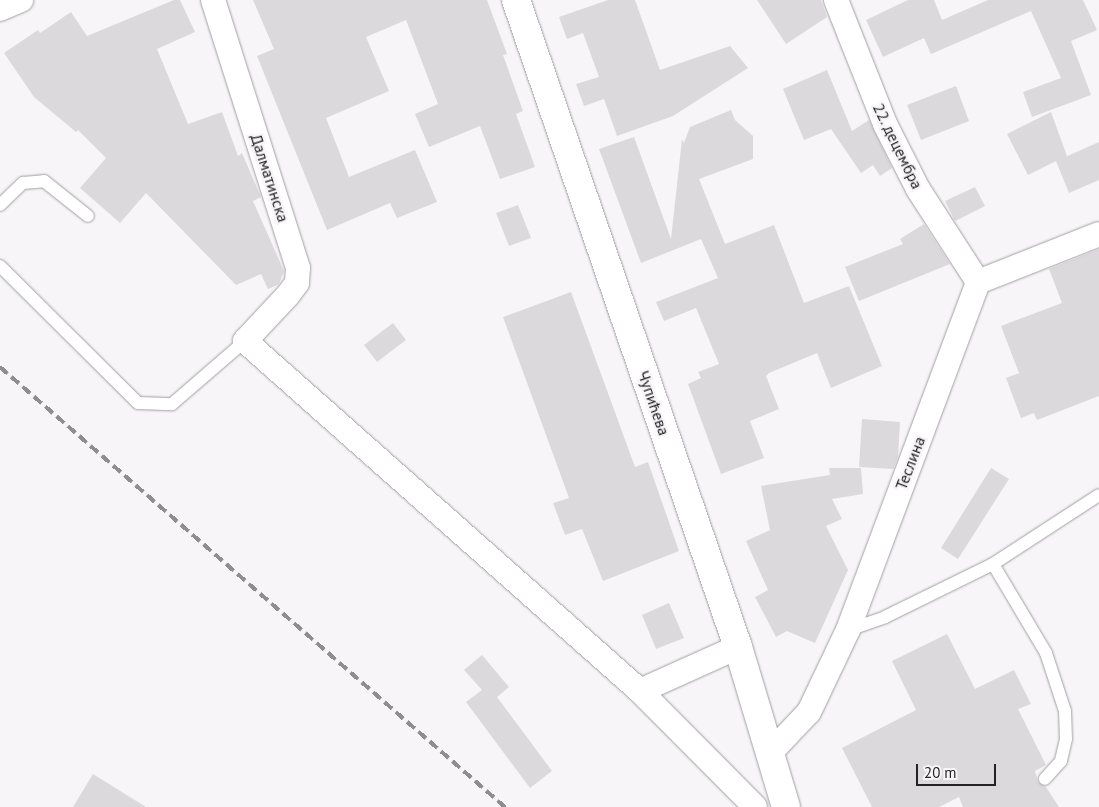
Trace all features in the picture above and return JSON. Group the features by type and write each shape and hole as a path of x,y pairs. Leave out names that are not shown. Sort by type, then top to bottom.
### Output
{"street":[{"path":"0,9 21,0"},
{"name":"Далматинска","path":"213,0 298,268 297,283 245,341"},
{"name":"Чупићева","path":"516,0 738,647 786,807"},
{"name":"22. децембра","path":"836,0 885,124 918,189 978,282"},
{"path":"978,282 1099,234"},
{"name":"Теслина","path":"771,752 809,712 848,630 978,282"},
{"path":"245,341 640,691 755,807"},
{"path":"640,691 738,647"}],"lane":[{"path":"0,206 23,183 44,181 88,216"},
{"path":"0,266 138,403 172,404 245,341"},
{"path":"848,630 885,617 993,564 1099,495"},
{"path":"993,564 1046,653 1065,711 1066,739 1060,761 1045,779"}],"building":[{"path":"174,0 180,0 195,32 157,49 188,124 222,112 238,156 242,153 261,197 253,201 284,271 279,284 268,289 261,274 236,285 146,193 120,223 80,188 106,158 78,130 76,132 34,97 4,53 38,30 40,33 71,12 87,36"},
{"path":"253,0 487,0 507,54 503,55 523,111 516,114 535,167 500,179 480,126 429,147 415,114 438,104 406,20 366,37 389,91 326,118 349,177 415,150 437,202 397,218 390,203 327,230 257,56 274,49"},
{"path":"608,0 635,0 660,70 730,46 748,68 673,116 617,136 604,99 584,106 576,84 599,77 583,33 567,39 559,17"},
{"path":"757,0 821,0 827,17 786,44"},
{"path":"908,0 934,0 942,20 988,0 1083,0 1097,30 1071,41 1091,95 1032,117 1023,92 1061,78 1031,11 931,54 924,38 883,57 866,20"},
{"path":"827,70 852,131 869,120 892,168 880,176 873,165 861,173 831,129 804,140 783,89"},
{"path":"956,86 969,121 921,140 907,105"},
{"path":"731,110 735,120 753,136 753,159 699,179 725,244 774,225 804,303 849,286 882,366 831,388 817,353 769,373 766,376 779,409 750,421 764,458 721,474 688,384 701,378 698,372 719,364 696,308 664,321 656,302 718,278 701,239 641,263 599,149 634,137 671,239 682,139 684,143 690,127"},
{"path":"1051,112 1067,156 1028,175 1007,134"},
{"path":"1099,142 1099,180 1069,193 1056,161"},
{"path":"975,187 985,206 955,221 945,201"},
{"path":"518,205 531,238 509,246 496,213"},
{"path":"924,224 950,264 859,301 845,267 903,244 900,239"},
{"path":"1099,249 1099,396 1037,420 1034,413 1021,418 1006,378 1019,373 1001,326 1062,303 1049,269"},
{"path":"571,292 635,467 648,462 679,551 603,581 582,529 565,535 553,503 569,498 503,317"},
{"path":"393,323 406,340 377,362 364,345"},
{"path":"862,419 900,422 898,457 893,469 859,467"},
{"path":"829,468 861,468 863,494 832,499 842,519 826,526 848,570 815,643 787,631 776,637 755,597 768,590 746,541 770,530 761,486 830,475"},
{"path":"991,468 1009,479 958,559 941,548"},
{"path":"669,603 684,638 656,649 642,615"},
{"path":"947,634 975,689 1014,670 1031,704 1018,709 1046,765 1035,771 1038,782 1046,787 1059,807 963,807 959,797 939,807 872,807 842,748 916,710 892,661"},
{"path":"482,655 509,687 497,697 552,771 530,788 466,702 482,690 464,670"},
{"path":"93,774 146,807 73,807"}],"railway":[{"path":"0,367 505,807"}]}
